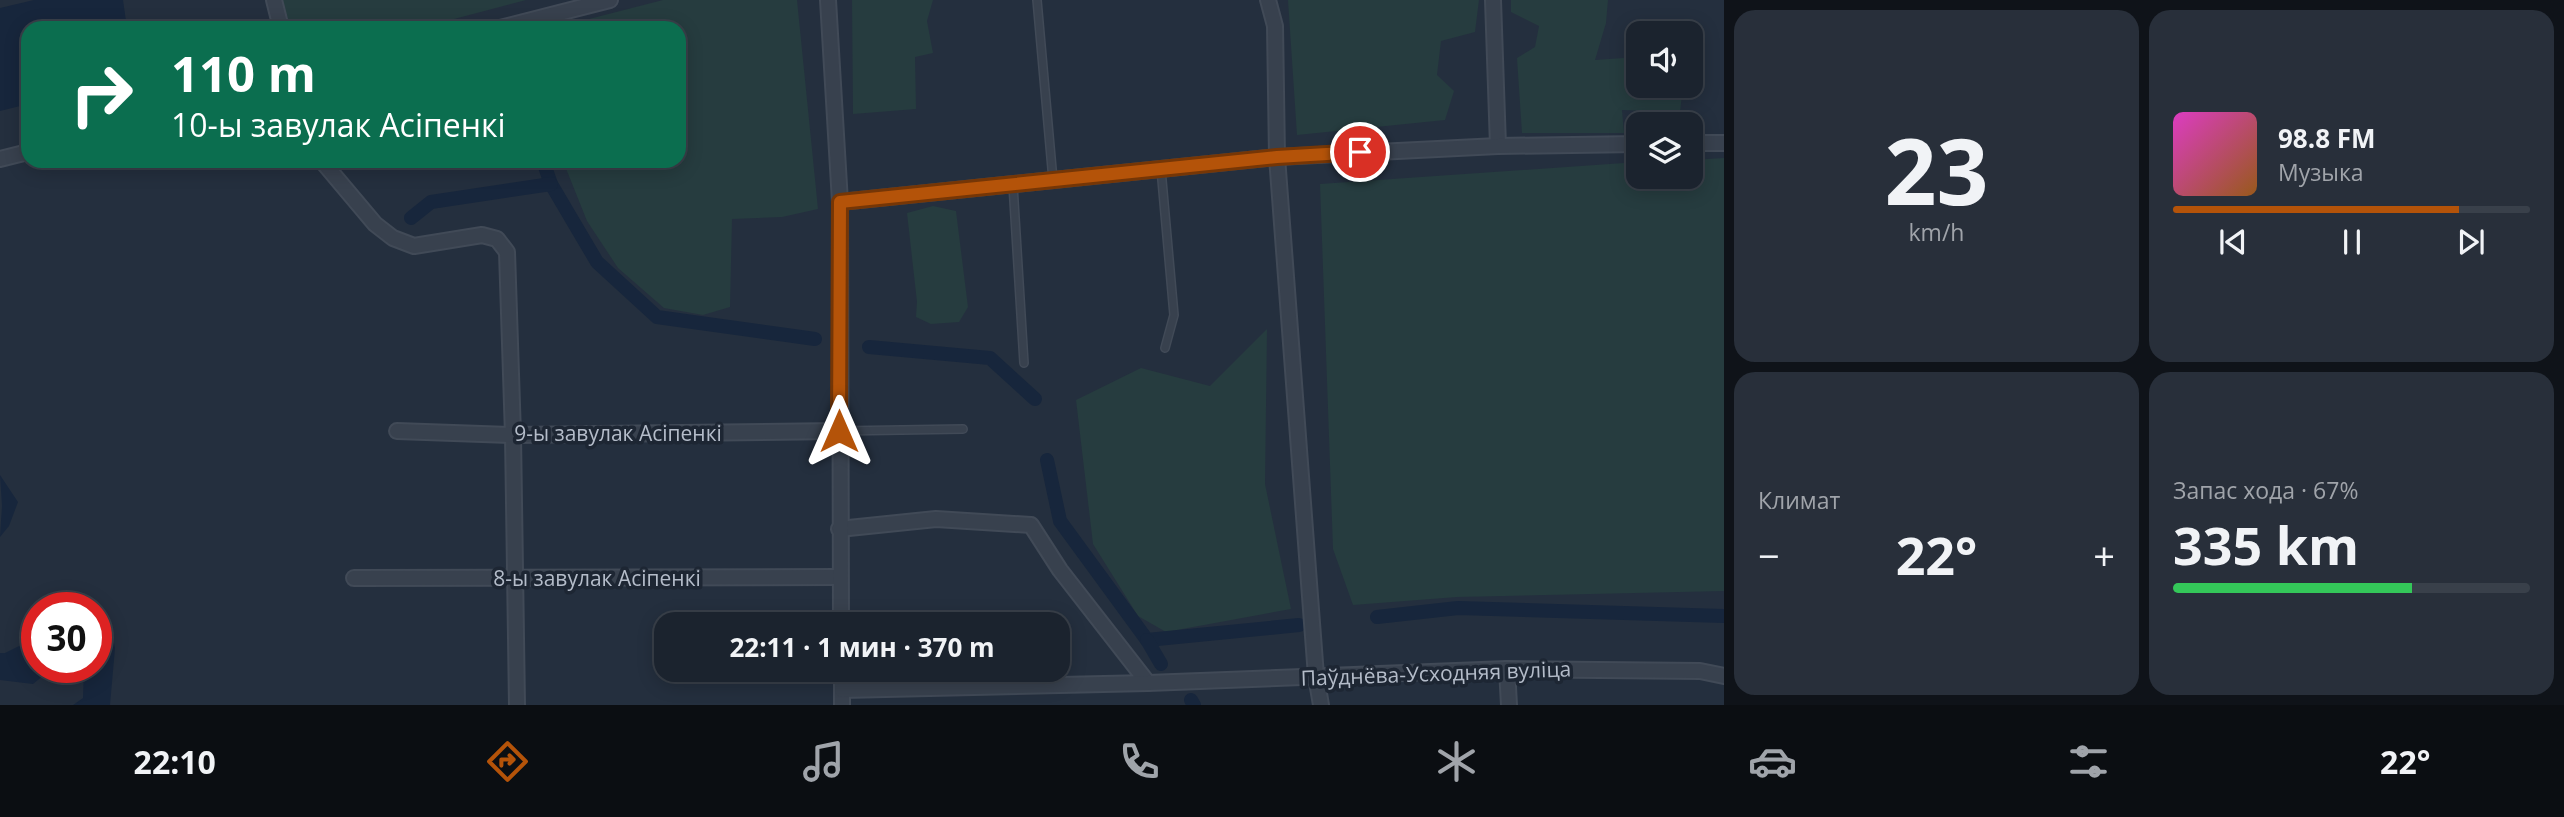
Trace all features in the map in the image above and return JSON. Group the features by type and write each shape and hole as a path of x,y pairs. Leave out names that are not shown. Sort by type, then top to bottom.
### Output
{"street":[{"path":"274,0 279,21"},
{"path":"528,21 610,0"},
{"path":"828,0 840,202 840,612"},
{"path":"1268,0 1275,26 1277,157 1316,676 1321,705"},
{"path":"1493,0 1498,146"},
{"path":"1703,143 1724,142"},
{"path":"840,202 1277,157 1498,146 1626,144"},
{"path":"0,159 21,154"},
{"path":"328,168 374,225 393,239 414,246 481,234 497,239 507,252 517,705"},
{"name":"9-ы завулак Асіпенкі","path":"397,431 513,435 839,431"},
{"path":"839,529 936,519 1031,525 1060,570 1148,683"},
{"name":"8-ы завулак Асіпенкі","path":"354,578 839,577"},
{"path":"1507,668 1509,705"},
{"name":"Паўднёва-Усходняя вуліца","path":"842,690 1148,683 1507,668 1700,671 1724,676"},
{"path":"842,682 842,705"}],"lane":[{"path":"1037,0 1053,180"},
{"path":"1160,168 1174,315 1166,348"},
{"path":"1013,184 1024,363"},
{"path":"839,431 963,429"}],"green space":[{"path":"282,0 526,0 446,21 288,21"},
{"path":"663,0 797,0 818,209 782,217 732,219 730,307 703,315 664,308 618,268 587,221 566,168 686,168 686,21 581,21"},
{"path":"852,0 933,0 927,21 933,53 915,57 916,109 853,114"},
{"path":"1288,0 1479,0 1475,32 1441,41 1437,75 1454,91 1445,120 1297,135"},
{"path":"1511,0 1608,0 1606,23 1595,60 1626,58 1626,98 1682,98 1680,112 1622,110 1624,133 1522,133 1517,58 1535,47 1539,26 1511,12"},
{"path":"1724,158 1724,591 1457,597 1353,605 1333,549 1320,184 1626,163 1626,189 1703,189 1703,159"},
{"path":"933,206 956,211 968,307 959,322 931,324 916,317 917,302 907,213"},
{"path":"1267,329 1265,484 1291,609 1166,632 1138,616 1093,544 1076,400 1141,368 1210,386"}],"water":[{"path":"34,0 123,0 126,21 21,21 21,106 0,111 0,8"},
{"path":"0,475 18,502 9,526 0,537 2,506"},
{"path":"112,633 115,648 112,682"},
{"path":"21,645 21,683 0,680 0,653"},
{"path":"83,683 112,683 110,705 73,705 83,698"}],"waterway":[{"path":"545,168 551,184 597,262 657,317 815,339"},
{"path":"411,218 431,202 551,184"},
{"path":"869,347 990,358 1035,399"},
{"path":"1047,460 1060,521 1147,640 1299,625"},
{"path":"1377,617 1458,608 1724,616"},
{"path":"1147,640 1161,664"},
{"path":"1191,700 1194,705"}],"route":[{"path":"839,431 840,202 1160,168 1360,152"}]}
